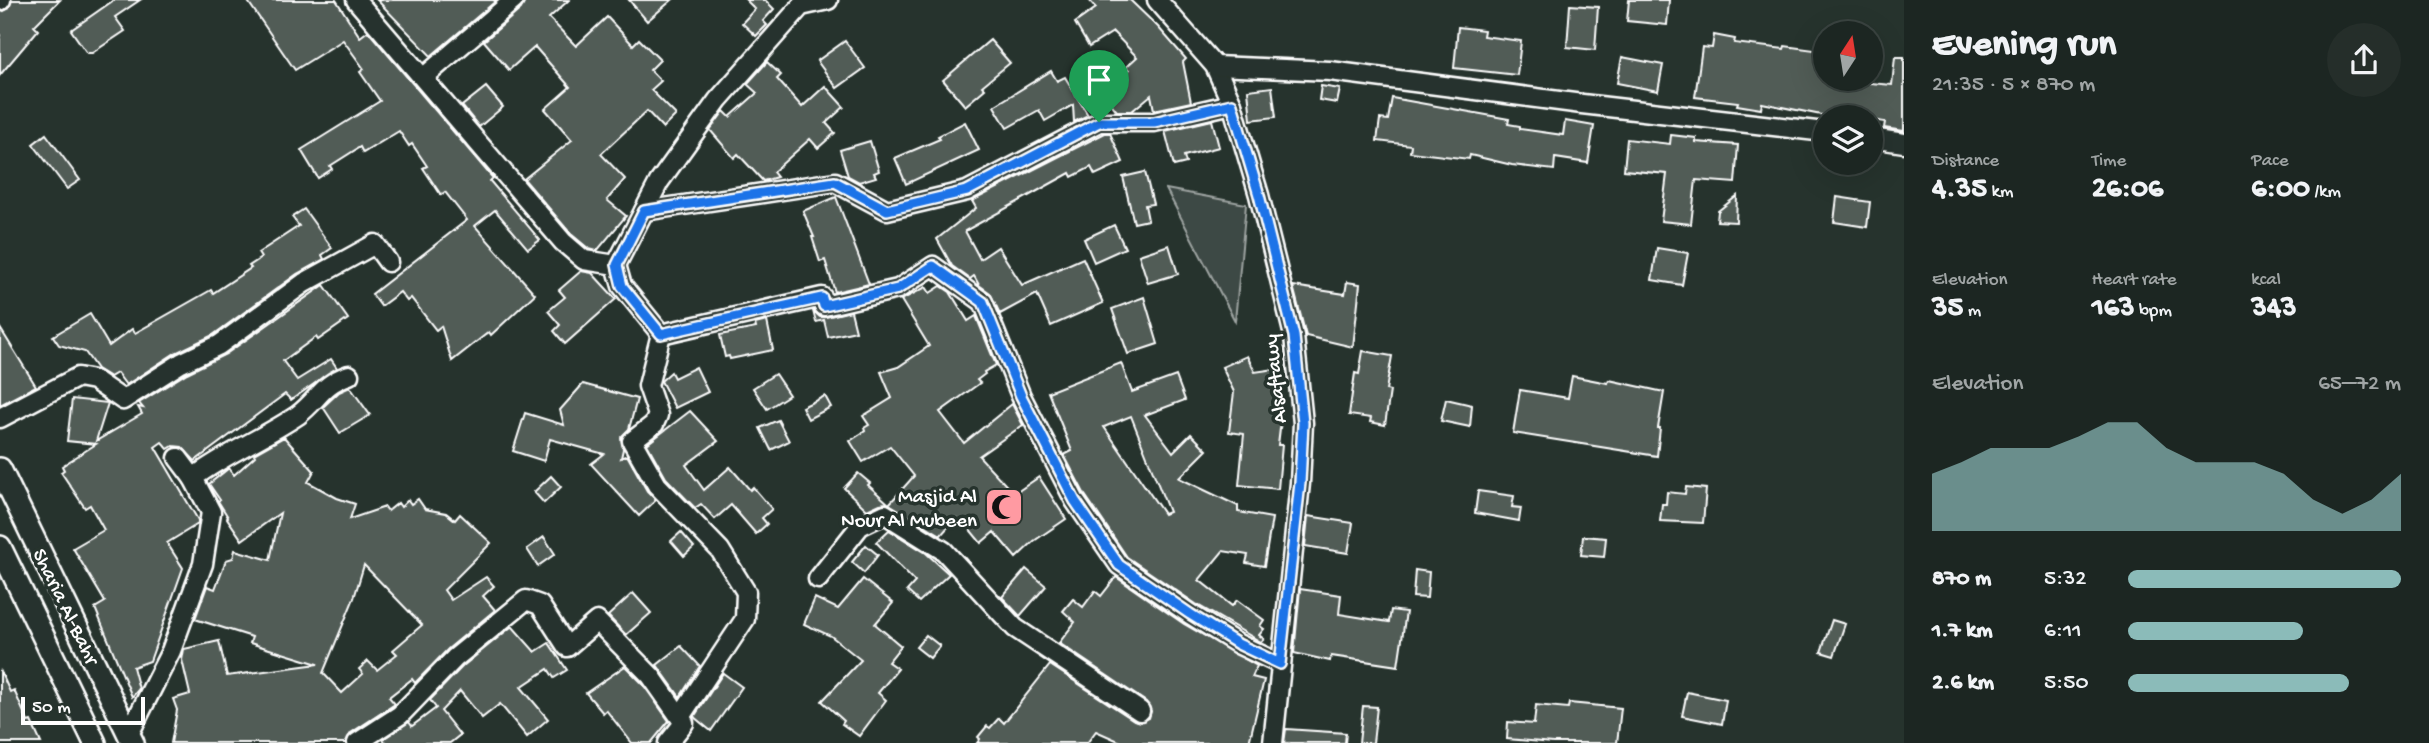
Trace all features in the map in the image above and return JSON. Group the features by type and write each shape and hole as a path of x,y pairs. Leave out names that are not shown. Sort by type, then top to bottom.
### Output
{"main road":[{"name":"Sharia Al-Bahr","path":"0,469 131,739"},
{"name":"Sharia Al-Bahr","path":"0,547 95,743"}],"street":[{"path":"356,0 564,243 584,260 617,265"},
{"path":"424,78 514,0"},
{"path":"661,334 622,286 617,265 644,211 659,182 718,100 801,6 828,0"},
{"name":"Alsaftawy","path":"1157,0 1215,66 1232,104 1259,195 1294,336 1303,423 1300,483 1273,743"},
{"path":"1215,66 1330,71 1595,106 1813,131"},
{"path":"644,211 835,182 887,210 967,191 1099,122 1154,122 1232,104"},
{"path":"1883,140 1904,143"},
{"path":"0,418 78,377 94,380 122,400 181,363 219,345 304,283 375,244 388,262"},
{"path":"661,334 822,298 824,306 898,289 933,266 983,302 1021,396 1075,501 1119,565 1238,644 1280,664"},
{"path":"661,334 648,386 658,415 654,424 632,441 657,485 720,550 746,592 745,619 680,717"},
{"path":"193,478 215,461 252,444 298,414 314,402 330,381 349,374"},
{"path":"131,739 172,651 203,564 211,512 193,478 178,458"},
{"path":"818,579 860,526 885,514 944,551 1015,628 1140,711"},
{"path":"356,743 400,715 455,658 526,600 540,605 567,647 597,621 651,676 684,723 668,743"}],"shaded area":[{"path":"1166,189 1246,204 1235,321"}],"building":[{"path":"12,0 60,0 34,26 38,30 0,75 0,12 8,9"},
{"path":"114,0 140,0 115,17 125,31 92,53 87,53 71,30"},
{"path":"247,0 336,0 360,37 368,31 493,178 490,181 540,240 528,249 495,210 475,226 535,294 491,335 489,332 452,361 441,326 436,330 411,298 407,301 400,292 381,306 372,294 467,220 445,192 441,195 423,168 427,166 399,131 363,153 360,147 330,166 332,169 318,178 301,150 380,101 360,72 364,69 343,40 295,70"},
{"path":"377,0 497,0 431,56"},
{"path":"525,0 569,0 549,18 576,46 607,17 633,45 639,39 660,60 650,70 661,81 651,90 676,115 663,128 647,111 601,154 625,179 607,200 626,216 597,251 589,249 571,234 524,179 572,140 545,109 570,87 535,47 509,70 484,41 521,9"},
{"path":"629,0 672,0 647,21"},
{"path":"746,0 765,0 774,9 763,21 767,25 756,36 742,23 755,9"},
{"path":"1089,0 1130,0 1158,27 1186,59 1183,62 1191,102 1154,110 1151,95 1132,111 1117,111 1102,92 1129,70 1126,67 1137,57 1113,32 1089,47 1075,23 1096,8"},
{"path":"1629,0 1669,0 1667,25 1627,21"},
{"path":"1570,5 1598,7 1595,50 1567,47"},
{"path":"1458,27 1484,30 1483,36 1521,41 1517,75 1454,68"},
{"path":"1714,35 1735,39 1734,43 1813,50 1813,91 1883,91 1883,84 1892,85 1895,57 1904,57 1904,131 1884,128 1883,105 1813,105 1813,113 1762,103 1761,109 1737,105 1738,102 1695,97 1702,47 1712,48"},
{"path":"990,40 1010,63 982,86 985,89 965,106 943,80"},
{"path":"845,41 865,68 837,88 817,61"},
{"path":"1622,57 1663,65 1658,91 1617,83"},
{"path":"767,62 781,75 777,79 802,107 825,86 844,107 826,123 835,133 818,148 810,139 773,172 777,177 763,181 738,154 734,158 710,130 724,111 730,117 757,93 747,84"},
{"path":"1051,71 1057,81 1065,77 1088,115 1074,122 1073,105 1045,121 1039,110 1007,128 994,106"},
{"path":"1321,86 1340,89 1337,103 1319,100"},
{"path":"486,87 503,107 479,127 462,106"},
{"path":"1272,87 1276,117 1251,120 1248,90"},
{"path":"1392,98 1509,119 1508,124 1520,126 1520,129 1563,135 1565,121 1594,126 1588,163 1555,158 1554,170 1512,165 1470,155 1469,159 1410,152 1411,145 1377,141 1380,119 1388,120"},
{"path":"1212,120 1219,147 1184,156 1186,163 1174,166 1165,131"},
{"path":"965,122 979,150 906,184 895,158 940,139 938,136"},
{"path":"1105,133 1110,133 1123,162 1095,175 1091,167 1072,177 1070,173 965,231 980,259 998,247 1022,285 1083,258 1103,303 1051,326 1037,294 1000,314 990,293 979,285 974,276 970,279 952,266 937,239 976,208 972,201"},
{"path":"46,134 80,180 67,189 33,144"},
{"path":"1671,135 1696,138 1696,142 1738,145 1735,183 1696,180 1691,224 1661,221 1667,174 1624,170 1627,139 1670,144"},
{"path":"870,141 879,171 874,173 876,177 859,182 848,176 840,150"},
{"path":"1145,172 1153,204 1145,205 1148,220 1134,223 1123,177"},
{"path":"1737,196 1736,222 1717,221 1718,211"},
{"path":"836,197 869,284 835,292 825,260 820,262 814,237 803,211"},
{"path":"1837,197 1870,202 1867,227 1834,222"},
{"path":"304,209 332,248 322,255 324,259 297,274 213,335 175,353 126,385 117,373 110,377 97,369 85,352 59,345 53,336 90,314 109,346 132,329 135,333 211,290 213,293 251,268 249,266 261,258 258,253 299,226 292,217"},
{"path":"1114,225 1125,248 1094,262 1084,239"},
{"path":"1169,245 1178,274 1148,283 1139,255"},
{"path":"1657,248 1688,253 1682,285 1652,280"},
{"path":"581,271 592,273 616,299 565,344 554,331 560,325 548,311 565,297 559,290"},
{"path":"1347,282 1360,284 1353,347 1306,336 1293,286 1345,294"},
{"path":"324,285 348,319 318,340 316,337 283,361 297,380 331,359 337,368 291,400 285,394 195,461 182,447 173,446 168,449 162,442 155,447 198,524 167,543 183,568 150,661 133,667 139,689 132,697 95,608 105,602 73,548 104,530 90,505 85,508 61,472 64,470 62,466 96,444 67,441 72,399 108,403 96,441 142,414 138,407 143,408 139,403 187,373 226,354"},
{"path":"941,286 950,292 968,321 976,316 996,365 984,372 977,380 980,383 940,412 964,443 1012,404 1023,425 979,456 1014,494 1039,477 1066,519 1034,541 1016,558 994,532 981,543 963,521 960,523 956,518 941,535 889,504 914,476 890,446 863,462 850,441 869,425 863,416 892,398 881,372 898,367 929,346 901,300 926,287 930,293"},
{"path":"1144,297 1158,344 1128,354 1112,309"},
{"path":"813,311 820,317 826,317 851,311 856,331 828,337 824,320 816,322"},
{"path":"767,321 773,350 730,359 729,356 725,357 720,335 756,328 755,324"},
{"path":"0,328 36,386 0,405"},
{"path":"1363,351 1392,356 1386,390 1390,391 1385,425 1370,422 1371,418 1349,415 1355,373 1359,374"},
{"path":"1247,356 1255,372 1281,368 1276,411 1282,412 1278,445 1282,445 1278,489 1239,485 1244,434 1229,432 1234,392 1222,367"},
{"path":"1121,363 1132,392 1176,376 1185,400 1145,415 1173,452 1191,434 1207,450 1179,478 1238,506 1238,512 1272,518 1264,566 1246,563 1248,555 1223,551 1199,580 1232,606 1237,600 1264,620 1260,626 1264,629 1259,635 1264,639 1261,642 1196,604 1127,557 1085,495 1064,455 1072,451 1048,392","holes":["1131,416 1169,512 1164,514 1104,427"]},
{"path":"696,367 708,392 675,408 661,381 671,372 674,378"},
{"path":"775,374 789,395 767,409 753,388"},
{"path":"1572,376 1608,383 1609,380 1664,392 1657,456 1513,433 1520,390 1568,398"},
{"path":"583,384 637,399 629,429 621,437 621,458 627,455 647,491 656,500 639,516 591,464 604,454 550,439 544,461 513,451 525,413 564,425 560,410"},
{"path":"350,387 370,415 340,433 323,407 339,392"},
{"path":"825,396 831,407 808,419 802,407"},
{"path":"1446,399 1472,405 1470,427 1441,421"},
{"path":"690,411 718,441 686,465 704,490 730,467 750,490 753,487 772,509 762,518 767,524 756,534 731,505 715,519 701,504 695,508 666,478 647,444"},
{"path":"778,420 789,441 771,450 760,428"},
{"path":"284,437 314,471 308,482 337,498 355,504 350,519 385,507 388,511 398,503 401,507 408,500 411,504 418,499 425,509 446,513 455,520 460,514 491,543 444,590 451,600 486,577 494,586 483,596 495,610 448,649 415,683 412,679 389,697 395,704 351,733 346,743 171,743 177,710 173,699 190,694 182,660 184,649 219,641 227,676 318,664 250,643 252,637 195,619 207,586 215,589 226,560 233,558 235,550 270,560 280,513 242,540 209,484 229,468 234,475 255,456 254,454","holes":["364,565 422,625 393,650 397,654 377,670 368,661 359,669 363,674 342,693 323,673 354,598"]},
{"path":"858,473 888,503 867,510 844,488"},
{"path":"551,476 561,487 544,503 534,492"},
{"path":"1686,487 1706,489 1703,523 1660,521 1667,492 1685,494"},
{"path":"1478,491 1514,496 1512,507 1521,508 1519,521 1475,513"},
{"path":"1308,516 1353,523 1348,553 1305,546"},
{"path":"889,530 926,553 949,574 919,602 907,591 915,582 876,542"},
{"path":"681,532 694,547 684,556 671,541"},
{"path":"1583,536 1606,538 1604,557 1581,555"},
{"path":"544,537 555,554 538,566 527,549"},
{"path":"866,545 878,555 864,573 852,562"},
{"path":"1026,569 1046,586 1020,616 1002,597"},
{"path":"1415,570 1429,572 1427,598 1413,597"},
{"path":"1116,577 1184,624 1257,666 1252,677 1264,680 1249,743 1123,743 1096,731 1087,743 977,743 980,739 978,737 987,726 990,728 999,718 1004,723 1050,665 1134,720 1140,722 1149,718 1151,711 1146,702 1059,643 1075,622 1063,611 1073,599 1083,607 1095,591 1101,596"},
{"path":"863,579 893,603 875,624 901,646 888,662 898,669 878,693 886,700 859,736 842,724 844,721 822,701 861,660 831,636 804,624 815,598 838,609"},
{"path":"1300,589 1341,595 1339,614 1389,622 1391,610 1406,612 1398,666 1331,656 1330,661 1294,653"},
{"path":"633,593 651,613 626,635 608,616"},
{"path":"1832,620 1845,624 1834,656 1821,652"},
{"path":"511,627 535,652 549,643 567,670 554,678 548,669 521,687 548,719 527,737 500,704 482,718 460,691 441,711 460,735 450,743 386,743 383,739 409,722 412,726 436,708 430,700 463,666"},
{"path":"926,635 940,646 930,658 916,647"},
{"path":"681,646 700,666 680,697 657,665"},
{"path":"625,666 642,683 669,721 651,743 632,743 606,710 603,713 586,693"},
{"path":"0,670 10,692 14,690 41,743 0,743"},
{"path":"723,673 742,687 711,731 694,717"},
{"path":"1687,692 1726,700 1722,724 1682,716"},
{"path":"1569,703 1621,708 1617,743 1553,743 1507,739 1508,722 1534,724 1536,705 1568,708"},
{"path":"1363,706 1377,707 1373,743 1359,743"},
{"path":"1286,729 1346,733 1345,743 1284,743"}],"place":[{"name":"Masjid Al Nour Al Mubeen","path":"1004,507"}],"route":[{"path":"1232,104 1259,195 1294,336 1303,423 1300,483 1280,664 1238,644 1119,565 1075,501 1021,396 983,302 933,266 898,289 824,306 822,298 661,334 622,286 617,265 644,211 835,182 887,210 967,191 1099,122 1154,122 1232,104"}]}
